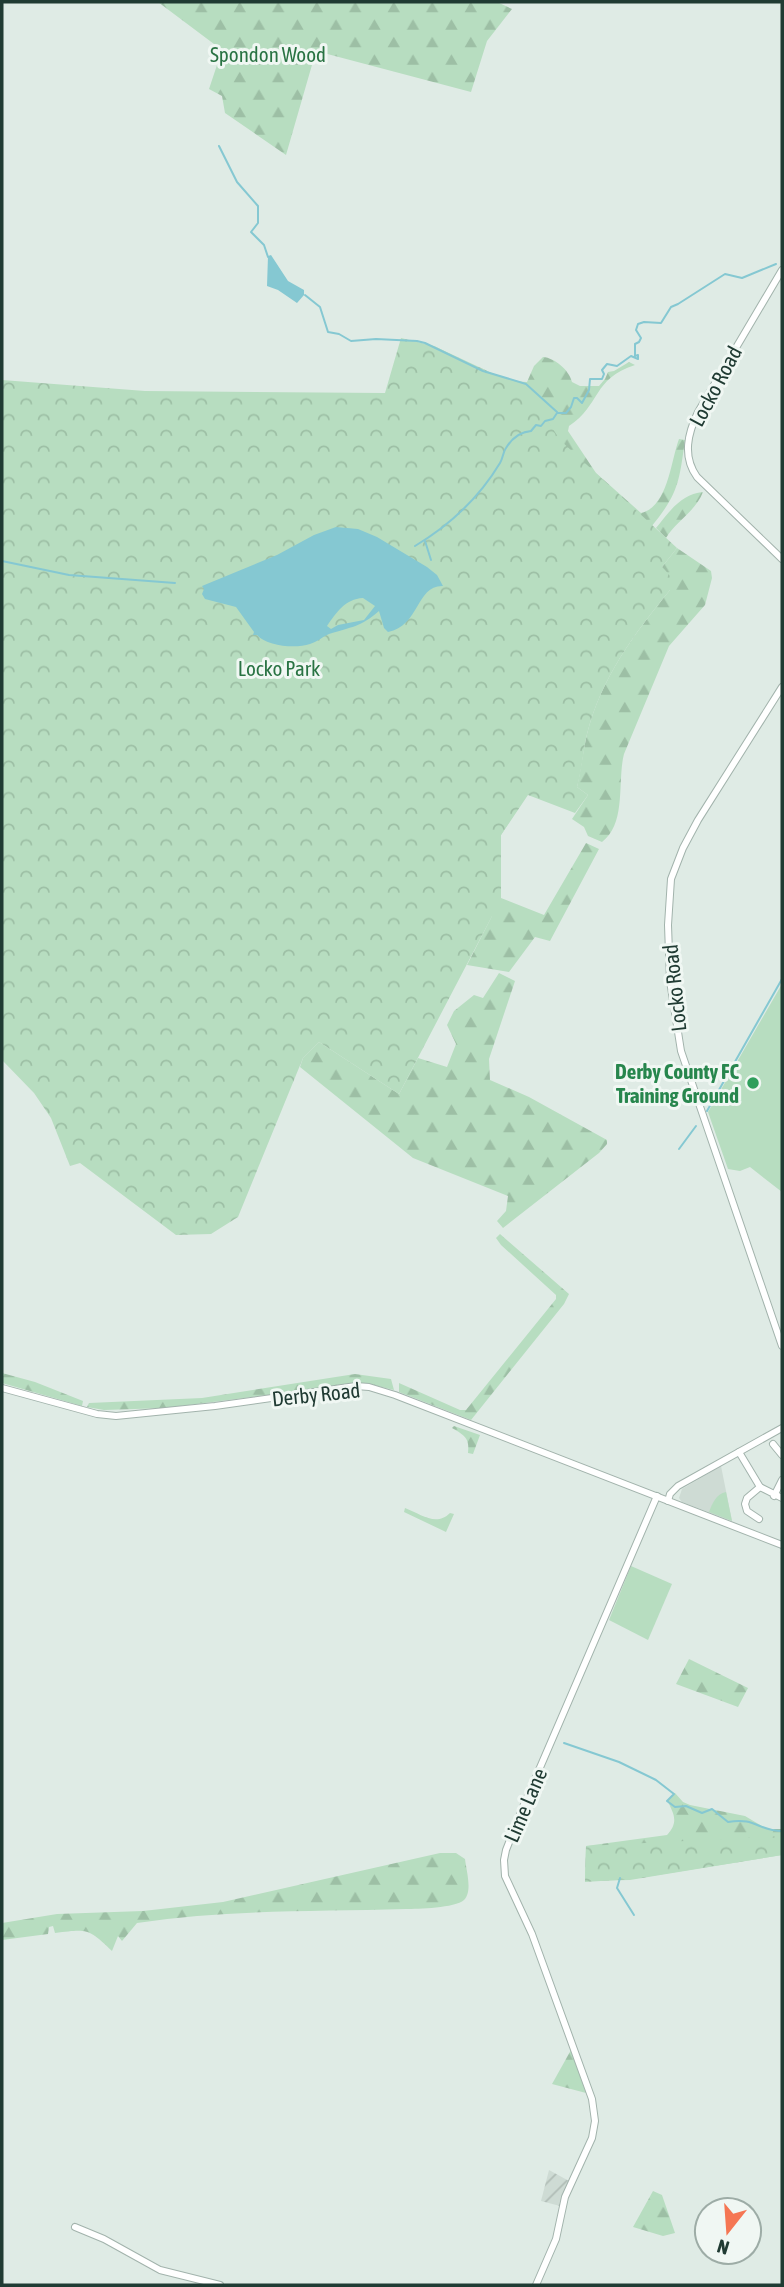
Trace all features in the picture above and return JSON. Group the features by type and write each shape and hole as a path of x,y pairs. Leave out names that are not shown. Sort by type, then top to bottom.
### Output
{"street":[{"name":"Locko Road","path":"782,270 698,412 687,450 689,463 697,477 782,559"},
{"name":"Locko Road","path":"782,687 683,848 671,879 667,925 670,981 681,1051 782,1346"},
{"name":"Derby Road","path":"2,1388 97,1414 116,1416 369,1387 657,1496"},
{"path":"668,1501 670,1494 678,1486 782,1428"},
{"path":"773,1444 782,1455"},
{"path":"739,1452 760,1487 778,1497 782,1480"},
{"path":"754,1519 745,1504 747,1498 760,1487"},
{"path":"657,1496 782,1545"},
{"name":"Lime Lane","path":"536,2285 556,2239 567,2190 592,2137 595,2113 562,2011 532,1934 505,1876 504,1860 523,1807 657,1496"},
{"path":"75,2227 104,2239 160,2270 220,2285"}],"shaded area":[{"path":"721,1466 732,1521 682,1502 679,1498 682,1489"},
{"path":"549,2170 569,2181 560,2206 541,2201"}],"green space":[{"name":"Spondon Wood","path":"158,2 497,2 512,9 487,41 471,92 316,51 286,155 225,113 222,96 209,89 222,50"},
{"name":"Locko Park","path":"401,338 434,346 528,390 560,440 677,548 662,567 672,583 670,590 620,658 593,714 577,787 588,795 575,813 528,795 501,835 501,899 399,1094 319,1042 303,1058 238,1217 211,1234 176,1235 80,1163 70,1166 51,1118 34,1093 2,1060 2,380 145,391 385,393"},
{"path":"434,346 503,378 527,382 534,366 543,357 561,365 572,382 580,386 599,386 608,372 629,362 635,365 611,377 587,410 569,426 568,431 596,473 641,513 657,502 667,482 679,439 685,440 676,486 667,505 651,527"},
{"path":"703,492 666,538 656,528 682,500"},
{"path":"677,548 711,571 712,578 705,605 669,646 624,754 618,813 610,834 602,842 588,836 584,827 572,819 588,795 577,787 587,734 610,675 644,623 670,590 662,567"},
{"path":"411,771 519,807 501,835 501,898 544,915 586,843 599,849 550,941 535,937 509,972 467,965 492,916"},
{"path":"499,973 515,981 489,1059 490,1080 529,1097 607,1140 599,1153 503,1228 497,1221 506,1211 508,1196 413,1158 300,1067 303,1058 319,1042 399,1094 418,1058 447,1067 456,1044 447,1025 454,1011 474,995 483,998"},
{"name":"Derby County FC Training Ground","path":"782,984 782,1192 750,1167 740,1171 728,1169 708,1112"},
{"path":"500,1234 569,1294 564,1304 471,1420 399,1392 399,1383 460,1410 466,1410 556,1299 556,1295 501,1245 496,1238"},
{"path":"2,1373 35,1382 83,1401 82,1406 2,1383"},
{"path":"355,1374 391,1379 394,1390 356,1384 165,1408 104,1410 87,1407 89,1403 202,1398"},
{"path":"454,1426 480,1435 473,1454 468,1453 467,1440 452,1428"},
{"path":"726,1492 732,1521 709,1512 717,1497"},
{"path":"405,1508 434,1519 454,1514 446,1532 404,1512"},
{"path":"631,1566 672,1584 648,1640 609,1620"},
{"path":"689,1659 748,1688 738,1707 676,1684"},
{"path":"675,1793 690,1805 745,1816 767,1829 782,1829 782,1855 630,1880 585,1881 586,1846 667,1835 673,1826 674,1818 667,1800"},
{"path":"782,1836 782,1855 632,1879 585,1882 586,1846"},
{"path":"440,1853 456,1853 465,1859 467,1896 453,1905 419,1909 238,1913 137,1923 122,1941 118,1936 112,1951 92,1934 81,1931 55,1933 53,1926 49,1927 48,1934 2,1940 2,1923 57,1914 143,1911 223,1902"},
{"path":"571,2050 586,2093 552,2084"},
{"path":"653,2191 662,2195 675,2233 663,2236 633,2227"}],"water":[{"path":"271,255 288,281 304,290 304,295 297,303 267,286 268,256"},
{"path":"336,527 358,529 377,537 427,567 437,575 443,586 434,587 428,592 412,615 398,628 388,632 384,628 379,611 356,626 329,634 304,646 282,646 253,635 254,632 236,607 205,599 202,594 202,586 277,555 314,535","holes":["363,598 375,606 364,620 331,629 327,626 351,601"]}],"waterway":[{"path":"219,146 237,182 258,206 258,223 251,232 264,245 268,257"},
{"path":"415,546 452,520 473,499 492,476 508,444 514,438 531,431 536,425 541,426 545,421 553,419 557,413 566,413 574,398 582,403 589,390 590,379 602,379 602,370 607,364 617,366 631,356 638,359 638,355 635,356 635,344 641,338 636,330 638,324 661,323 671,307 725,274 742,278 776,264"},
{"path":"305,295 320,307 328,332 339,334 351,341 376,339 425,343 483,371 526,384 557,412"},
{"path":"425,541 431,560"},
{"path":"2,561 69,575 175,583"},
{"path":"707,1111 782,979"},
{"path":"679,1149 696,1126"},
{"path":"564,1743 619,1762 656,1780 674,1794 667,1801 675,1807 686,1806 702,1813 712,1809 728,1822 745,1821 782,1831"},
{"path":"620,1878 617,1888 634,1915"}],"place":[{"name":"Derby County FC Training Ground","path":"753,1083"}]}
